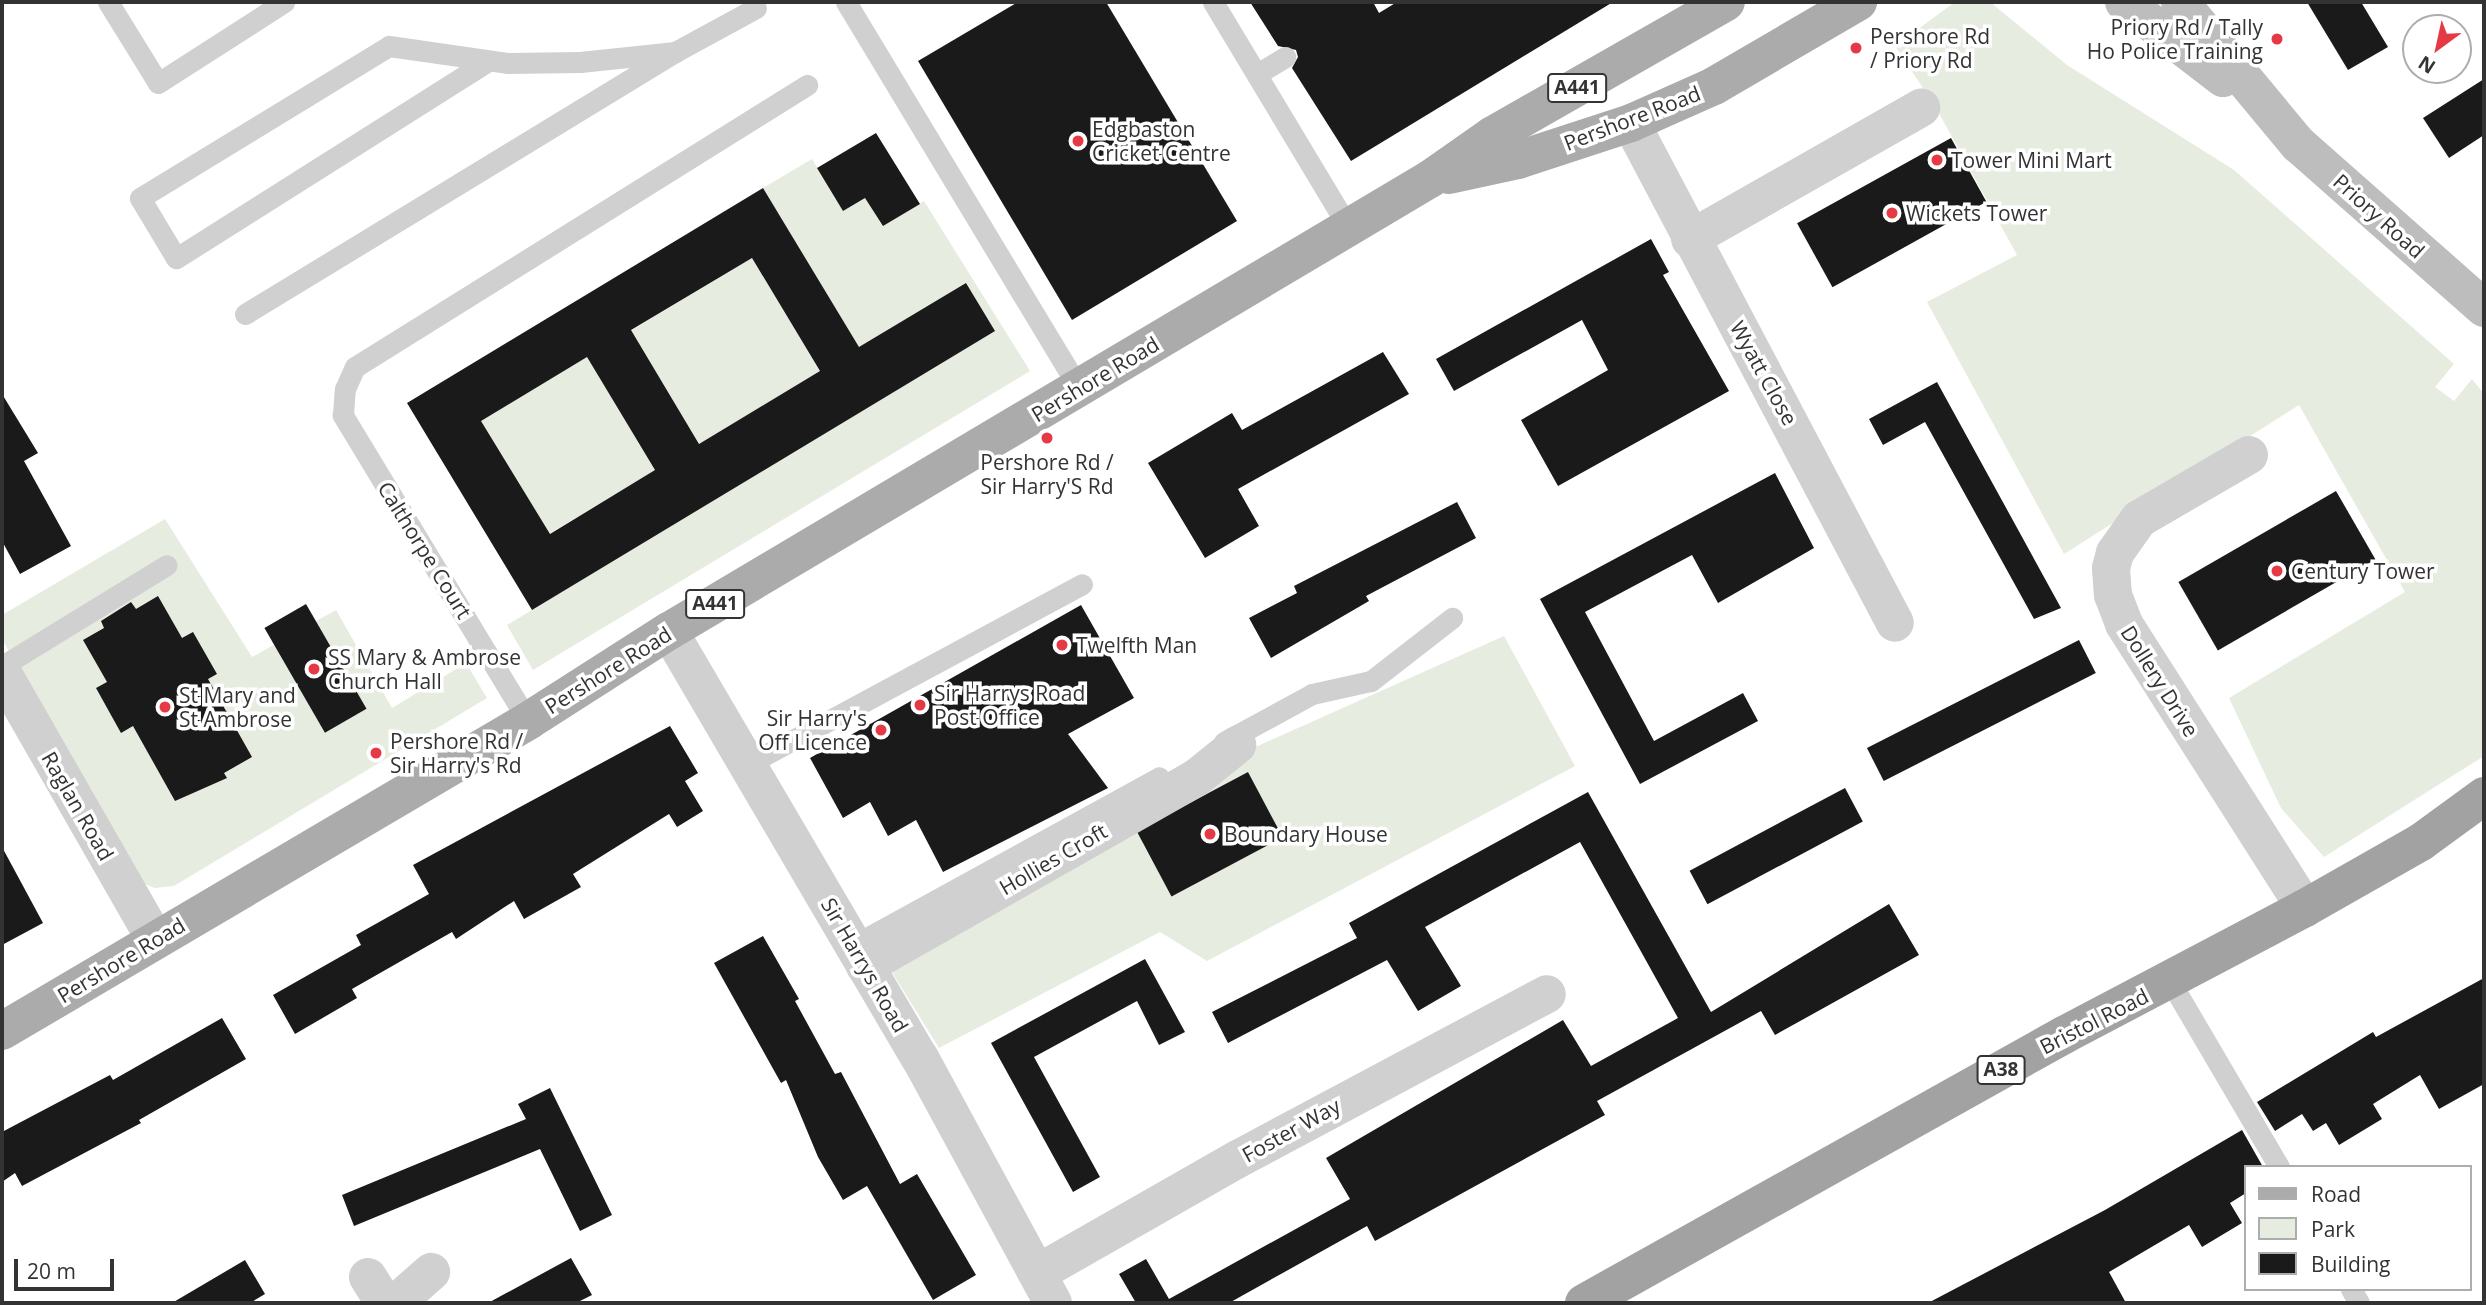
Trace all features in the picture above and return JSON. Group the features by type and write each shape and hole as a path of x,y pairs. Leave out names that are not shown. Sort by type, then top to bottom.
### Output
{"highway":[{"name":"Bristol Road","path":"2421,842 2484,796"},
{"name":"Bristol Road","path":"1584,1303 1908,1121 2305,908 2421,842 2484,815"}],"main road":[{"name":"Pershore Road","path":"2,1031 528,721 669,631 1349,228 1430,179 1493,135 1726,2"},
{"name":"Pershore Road","path":"1430,179 1518,160 1631,123 1714,86 1858,2"},
{"name":"Priory Road","path":"2124,2 2277,120 2484,308"},
{"name":"Priory Road","path":"2180,2 2277,120"}],"street":[{"path":"1690,239 1921,107"},
{"name":"Wyatt Close","path":"1631,123 1895,623"},
{"name":"Dollery Drive","path":"2249,455 2139,519 2115,553 2111,568 2113,595 2124,624 2305,908"},
{"name":"Sir Harrys Road","path":"669,631 750,763 1046,1288"},
{"name":"Raglan Road","path":"2,672 155,940"},
{"name":"Hollies Croft","path":"859,956 1196,778 1237,745"},
{"name":"Foster Way","path":"1046,1288 1250,1152 1547,993"},
{"path":"396,1303 431,1272"}],"lane":[{"path":"108,2 158,83 284,2"},
{"path":"1213,2 1349,228"},
{"path":"245,314 758,4"},
{"path":"856,6 1079,389"},
{"path":"488,61 176,258 140,198 389,46 488,61 580,62 675,52"},
{"path":"1256,74 1285,57"},
{"name":"Calthorpe Court","path":"528,721 343,415 345,389 355,367 807,85"},
{"path":"2,666 167,565"},
{"path":"750,763 1082,583"},
{"path":"859,956 1273,712 1312,694 1371,681 1452,618"},
{"path":"2170,981 2278,1165"}],"green space":[{"path":"1955,2 1990,2 2067,65 2234,170 2454,364 2435,387 2454,401 2472,379 2484,394 2484,756 2324,857 2281,808 2229,698 2405,592 2299,405 2064,554 1927,302 2017,255 1935,106 1895,46"},
{"path":"812,159 843,211 865,198 883,226 924,201 1030,371 533,670 507,625 994,331 859,347 763,188"},
{"path":"752,258 820,371 699,444 631,331"},
{"path":"587,357 655,470 549,534 481,421"},
{"path":"165,519 252,657 336,610 392,708 466,663 487,698 174,886 155,888 142,883 2,639 2,615"},
{"path":"1504,636 1575,766 1207,961 1160,932 939,1048 882,956 1242,753"}],"building":[{"name":"Edgbaston Cricket Centre","path":"1018,2 1106,2 1237,221 1072,320 918,61"},
{"path":"1250,2 1373,2 1379,13 1397,2 1613,2 1351,161 1292,68 1298,57 1296,50 1278,46"},
{"path":"2307,2 2361,2 2388,47 2348,70"},
{"path":"2484,79 2484,135 2449,158 2423,118"},
{"path":"876,133 920,204 883,226 865,198 843,211 817,168"},
{"name":"Wickets Tower","path":"1951,138 1986,202 1832,287 1797,223"},
{"path":"763,188 859,347 966,283 995,331 532,610 407,403","holes":["752,258 820,371 699,444 631,330","587,357 655,470 550,534 481,421"]},
{"path":"1651,239 1669,272 1663,275 1729,391 1558,486 1521,420 1608,370 1582,320 1454,391 1436,359"},
{"path":"1383,352 1409,394 1238,489 1259,526 1205,558 1148,463 1232,413 1242,430"},
{"path":"1937,382 2061,608 2034,619 1925,422 1883,445 1869,419"},
{"path":"2,394 38,453 24,461 71,546 20,574 2,541"},
{"path":"1775,473 1814,548 1718,603 1692,555 1585,612 1654,741 1743,693 1758,721 1640,784 1540,599"},
{"name":"Century Tower","path":"2336,491 2376,559 2218,650 2178,582"},
{"path":"1457,502 1476,538 1366,596 1369,601 1271,658 1249,618 1297,593 1294,586"},
{"name":"St Mary and St Ambrose","path":"158,596 182,638 193,632 217,674 208,679 252,757 224,773 227,778 175,801 133,726 121,733 96,688 107,682 83,640 104,628 101,621 131,602 136,609"},
{"name":"SS Mary & Ambrose Church Hall","path":"306,604 367,709 325,733 264,628"},
{"path":"1081,605 1134,698 1068,734 1108,788 943,872 916,820 888,836 870,802 843,818 810,758"},
{"path":"2079,640 2096,673 1884,781 1867,748"},
{"path":"670,726 698,773 685,781 703,811 677,827 669,814 573,874 581,887 524,919 514,901 456,939 452,932 352,989 357,998 295,1034 273,995 361,945 356,935 429,894 413,865"},
{"name":"Boundary House","path":"1248,772 1283,837 1171,896 1137,831"},
{"path":"1845,788 1863,822 1707,904 1690,871"},
{"path":"1588,792 1711,1012 1889,904 1919,955 1775,1035 1761,1011 1597,1101 1605,1115 1375,1241 1367,1226 1229,1303 1136,1303 1119,1274 1146,1259 1169,1299 1350,1199 1326,1158 1563,1020 1591,1066 1678,1018 1580,842 1425,927 1461,986 1418,1011 1387,960 1228,1043 1212,1012 1357,938 1349,923"},
{"path":"2,847 43,923 2,945"},
{"path":"763,936 799,999 795,1001 835,1074 841,1072 900,1184 917,1174 976,1275 933,1300 867,1186 843,1200 818,1157 786,1080 781,1083 714,963"},
{"path":"1145,959 1185,1032 1159,1045 1137,1001 1034,1057 1100,1177 1073,1192 991,1043"},
{"path":"2484,978 2484,1084 2439,1109 2420,1075 2373,1104 2382,1119 2339,1145 2326,1123 2313,1131 2302,1114 2275,1131 2257,1102 2373,1032 2376,1037"},
{"path":"222,1018 246,1059 139,1120 141,1123 22,1186 15,1173 2,1182 2,1132 110,1075 113,1080"},
{"path":"550,1088 612,1215 580,1231 540,1149 354,1226 342,1195 526,1119 518,1104"},
{"path":"2242,1130 2262,1165 2244,1165 2244,1194 2230,1203 2242,1223 2202,1247 2189,1225 2109,1272 2126,1303 1928,1303 2105,1210"},
{"path":"571,1258 592,1295 576,1303 488,1303"},
{"path":"245,1260 265,1294 250,1303 172,1303"}],"place":[{"name":"Priory Rd / Tally Ho Police Training","path":"2277,39"},
{"name":"Pershore Rd / Priory Rd","path":"1856,48"},
{"name":"Edgbaston Cricket Centre","path":"1078,141"},
{"name":"Tower Mini Mart","path":"1937,160"},
{"name":"Wickets Tower","path":"1892,213"},
{"name":"Pershore Rd / Sir Harry'S Rd","path":"1047,438"},
{"name":"Century Tower","path":"2277,571"},
{"name":"Twelfth Man","path":"1062,645"},
{"name":"SS Mary & Ambrose Church Hall","path":"314,669"},
{"name":"Sir Harrys Road Post Office","path":"920,705"},
{"name":"St Mary and St Ambrose","path":"165,707"},
{"name":"Sir Harry's Off Licence","path":"881,730"},
{"name":"Pershore Rd / Sir Harry's Rd","path":"376,753"},
{"name":"Boundary House","path":"1210,834"}]}
